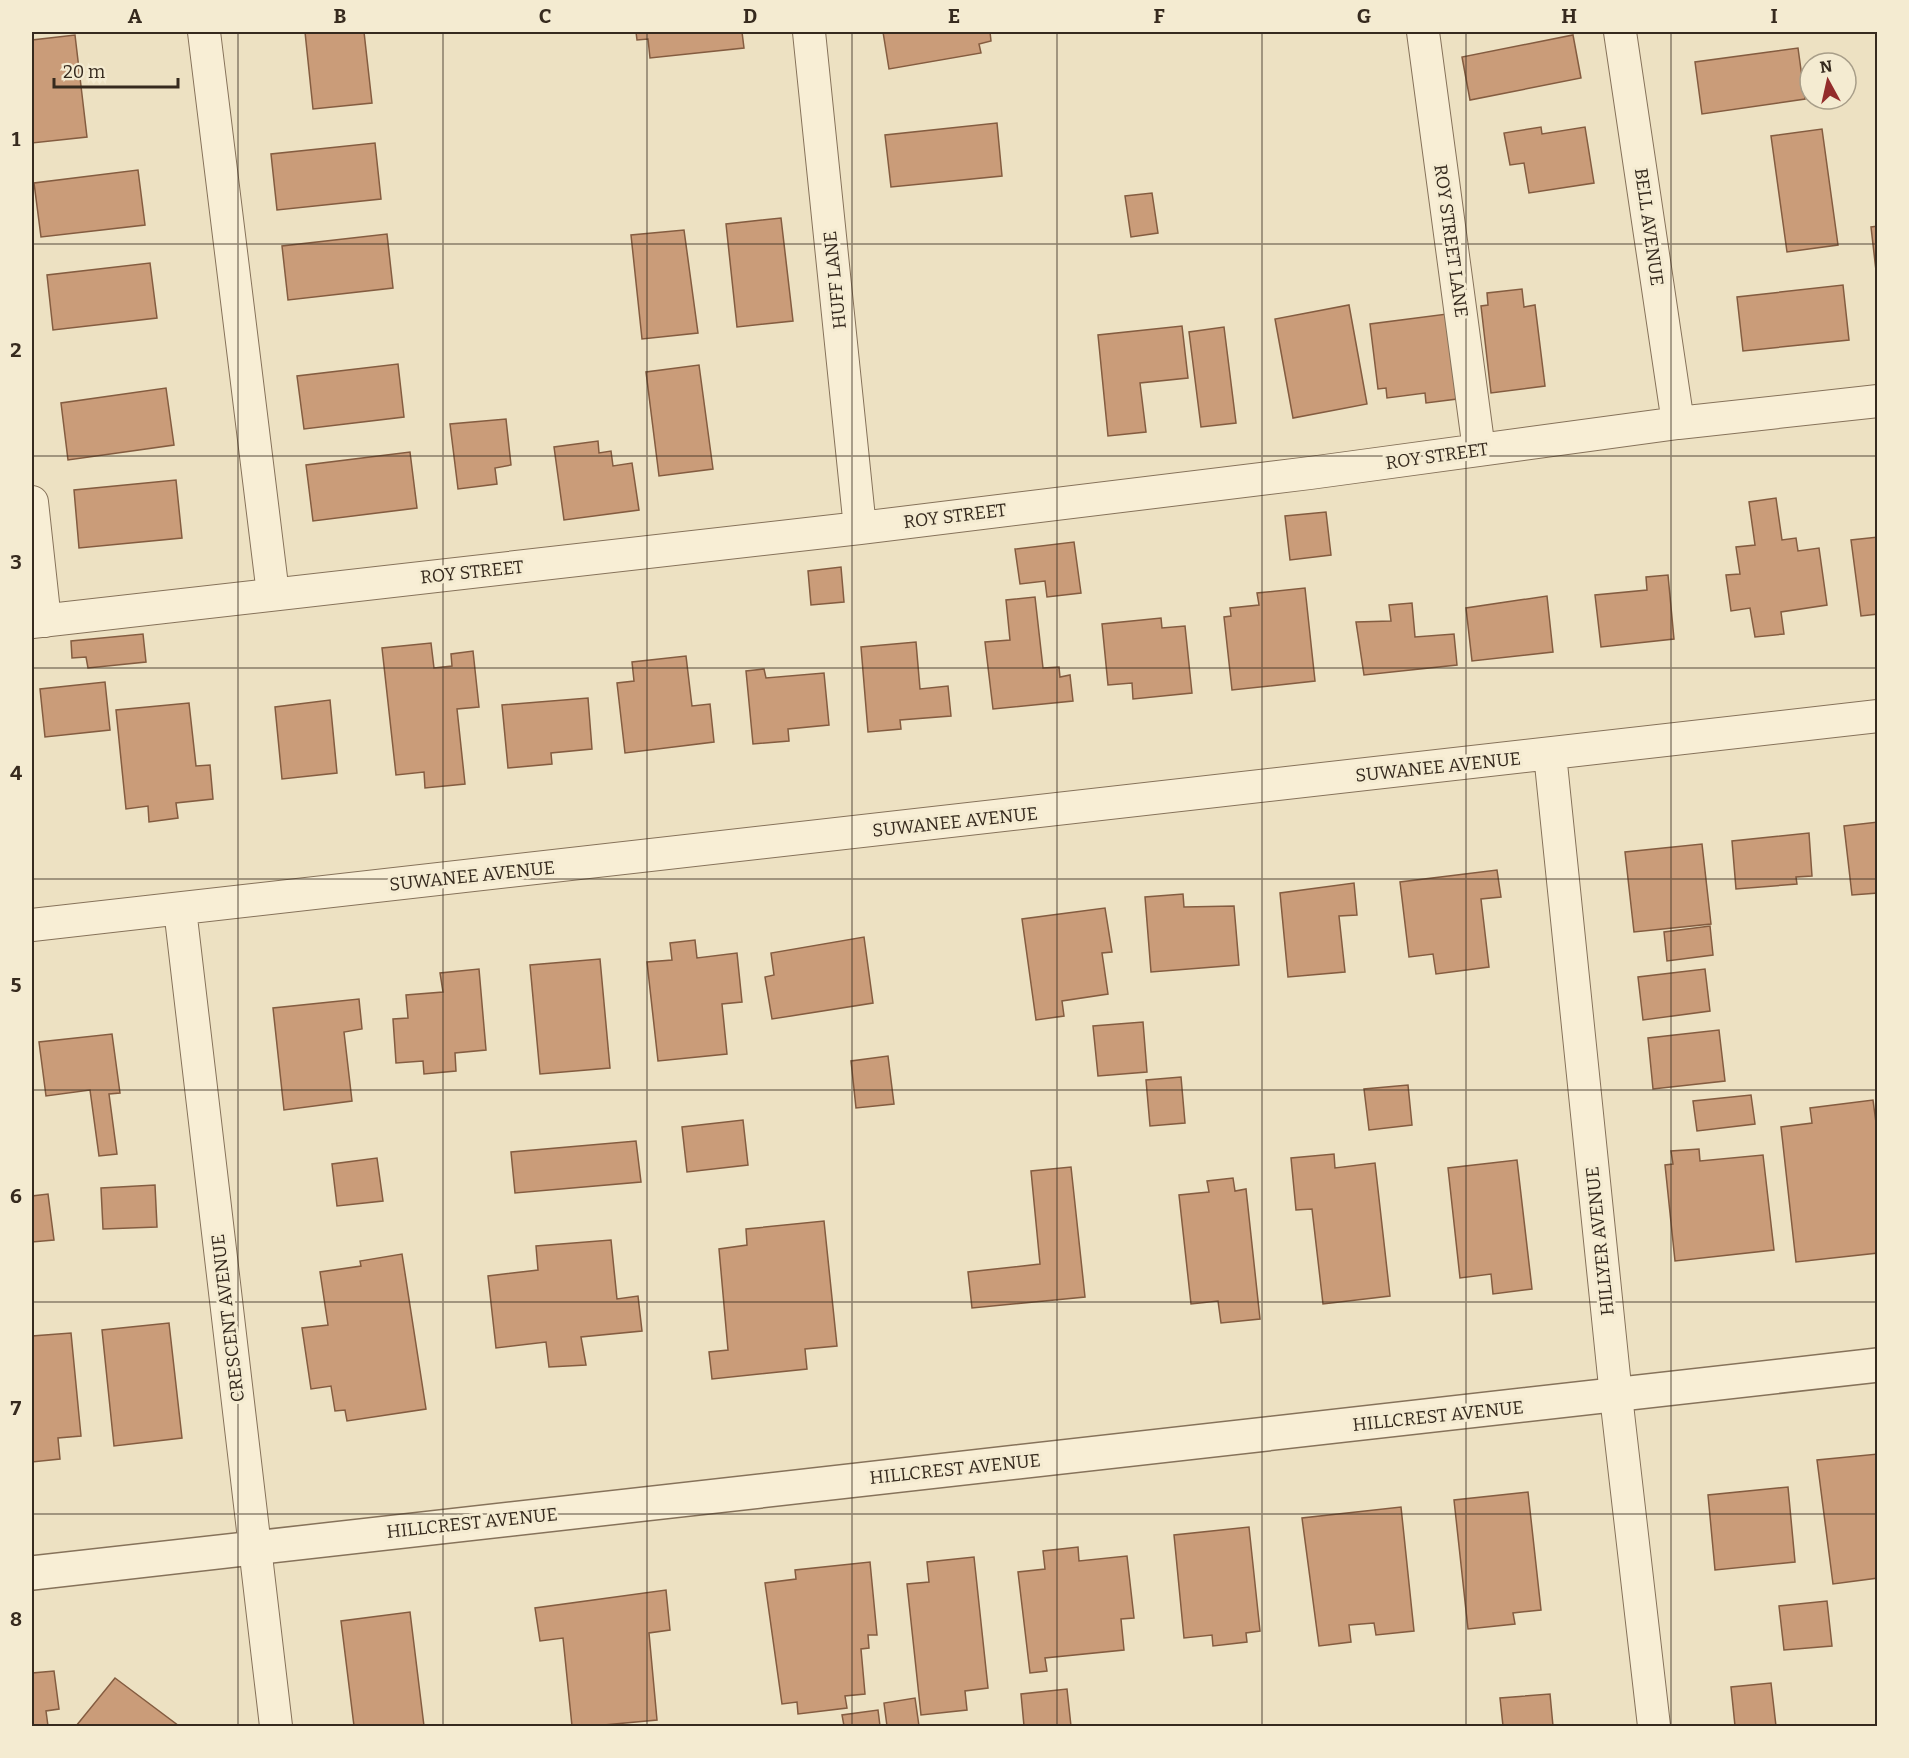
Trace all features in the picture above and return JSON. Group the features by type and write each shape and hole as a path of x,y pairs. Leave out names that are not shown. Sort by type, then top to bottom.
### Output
{"street":[{"path":"204,32 273,594"},
{"name":"HUFF LANE","path":"809,32 860,528"},
{"name":"ROY STREET LANE","path":"1423,32 1479,450"},
{"name":"BELL AVENUE","path":"1620,32 1678,423"},
{"name":"ROY STREET","path":"38,621 860,528 1678,423 1878,401"},
{"path":"32,502 38,621"},
{"name":"SUWANEE AVENUE","path":"32,926 1878,716"},
{"name":"HILLYER AVENUE","path":"1550,754 1616,1396 1654,1726"},
{"name":"CRESCENT AVENUE","path":"180,909 276,1726"},
{"name":"HILLCREST AVENUE","path":"32,1573 1878,1365"}],"building":[{"path":"305,32 364,32 372,103 313,109"},
{"path":"636,32 742,32 744,48 650,58 648,39 637,40"},
{"path":"883,32 990,32 991,41 979,44 981,53 889,69"},
{"path":"75,35 87,137 32,143 32,40"},
{"path":"1573,35 1581,78 1470,100 1462,57"},
{"path":"1798,48 1798,100 1702,114 1695,62"},
{"path":"997,123 1002,176 891,187 885,135"},
{"path":"1541,127 1542,134 1585,127 1594,183 1529,193 1524,163 1510,165 1504,133"},
{"path":"1822,129 1838,245 1787,252 1771,136"},
{"path":"375,143 381,199 277,210 271,154"},
{"path":"138,170 145,225 41,237 34,183"},
{"path":"1152,193 1158,233 1131,237 1125,196"},
{"path":"781,218 793,321 737,327 726,224"},
{"path":"1878,226 1878,288 1871,227"},
{"path":"684,230 698,333 642,339 631,235"},
{"path":"387,234 393,288 288,300 282,246"},
{"path":"150,263 157,318 53,330 47,275"},
{"path":"1843,285 1849,340 1743,351 1737,297"},
{"path":"1522,289 1524,307 1535,305 1545,386 1491,393 1481,306 1488,305 1487,293"},
{"path":"1349,305 1367,404 1293,418 1275,319"},
{"path":"1447,314 1457,399 1426,403 1425,393 1387,398 1386,388 1378,389 1370,324"},
{"path":"1182,326 1188,378 1140,383 1146,432 1108,436 1098,335"},
{"path":"1224,327 1236,423 1201,427 1189,332"},
{"path":"398,364 404,417 304,429 297,376"},
{"path":"699,365 713,469 659,476 646,372"},
{"path":"166,388 174,445 68,460 61,403"},
{"path":"506,419 511,465 495,468 497,484 458,489 450,424"},
{"path":"598,441 599,453 611,451 613,466 632,463 639,510 564,520 554,447"},
{"path":"410,452 417,508 313,521 306,465"},
{"path":"176,480 182,538 79,548 74,490"},
{"path":"1776,498 1782,540 1796,538 1798,551 1819,548 1827,605 1781,612 1784,634 1755,637 1750,608 1731,611 1726,575 1740,574 1736,547 1755,545 1749,502"},
{"path":"1326,512 1331,555 1290,560 1285,516"},
{"path":"1878,537 1878,614 1861,616 1851,540"},
{"path":"1074,542 1081,593 1047,597 1045,581 1020,584 1015,549"},
{"path":"841,567 844,602 811,605 808,571"},
{"path":"1668,575 1674,639 1601,647 1595,595 1647,590 1646,577"},
{"path":"1305,588 1315,681 1232,690 1224,617 1231,616 1230,608 1259,605 1257,593"},
{"path":"1547,596 1553,652 1472,661 1466,608"},
{"path":"1035,597 1043,668 1059,667 1060,677 1070,675 1073,701 993,709 985,642 1010,640 1006,600"},
{"path":"1412,603 1415,637 1454,634 1457,665 1364,675 1356,622 1391,621 1389,605"},
{"path":"1161,618 1162,628 1185,626 1192,693 1133,699 1132,683 1108,685 1102,624"},
{"path":"143,634 146,662 88,668 86,657 72,658 71,641"},
{"path":"916,642 920,689 948,686 951,716 900,720 901,729 868,732 861,647"},
{"path":"431,643 434,668 452,666 451,654 473,651 479,707 457,709 465,784 425,788 424,772 396,775 382,648"},
{"path":"686,656 692,706 710,704 714,742 625,753 617,683 634,681 632,662"},
{"path":"764,669 766,678 824,673 829,725 788,729 789,741 753,744 746,671"},
{"path":"105,682 110,730 45,737 40,689"},
{"path":"588,698 592,749 551,753 552,764 508,768 502,705"},
{"path":"330,700 337,773 282,779 275,707"},
{"path":"189,703 196,766 210,765 213,799 176,803 178,818 149,822 148,806 126,809 116,710"},
{"path":"1878,822 1878,893 1852,895 1844,826"},
{"path":"1809,833 1812,876 1796,877 1797,884 1736,889 1732,841"},
{"path":"1702,844 1711,924 1634,932 1625,852"},
{"path":"1497,870 1501,897 1481,899 1489,967 1436,974 1433,954 1409,957 1400,882"},
{"path":"1354,883 1357,915 1339,916 1345,972 1288,977 1280,893"},
{"path":"1183,894 1184,907 1234,906 1239,965 1151,972 1145,897"},
{"path":"1105,908 1112,952 1102,953 1108,994 1062,1001 1064,1016 1036,1020 1022,919"},
{"path":"1710,926 1713,955 1667,961 1664,932"},
{"path":"864,937 873,1003 772,1019 765,977 774,975 771,953"},
{"path":"695,940 697,958 737,953 742,1002 722,1004 727,1054 658,1061 647,962 672,960 670,943"},
{"path":"600,959 610,1068 540,1074 530,965"},
{"path":"479,969 486,1050 455,1053 456,1071 424,1074 423,1061 396,1063 393,1019 408,1018 406,995 443,992 440,973"},
{"path":"1705,969 1710,1011 1643,1020 1638,977"},
{"path":"359,999 362,1029 344,1032 352,1101 284,1110 273,1008"},
{"path":"1143,1022 1147,1072 1098,1076 1093,1026"},
{"path":"1719,1030 1725,1081 1653,1089 1648,1038"},
{"path":"112,1034 120,1093 109,1094 117,1154 99,1156 90,1090 46,1096 39,1042"},
{"path":"888,1056 894,1104 856,1108 851,1061"},
{"path":"1181,1077 1185,1123 1150,1126 1146,1080"},
{"path":"1408,1085 1412,1125 1369,1130 1364,1089"},
{"path":"1751,1095 1755,1124 1697,1131 1693,1101"},
{"path":"1873,1100 1878,1138 1878,1253 1796,1262 1781,1127 1812,1123 1810,1108"},
{"path":"743,1120 748,1165 687,1172 682,1127"},
{"path":"636,1141 641,1182 515,1193 511,1152"},
{"path":"1699,1149 1700,1161 1763,1155 1774,1250 1675,1261 1665,1165 1673,1164 1671,1151"},
{"path":"1334,1154 1335,1168 1375,1163 1390,1296 1323,1304 1312,1209 1296,1210 1291,1158"},
{"path":"377,1158 383,1201 337,1206 332,1164"},
{"path":"1517,1160 1532,1289 1493,1294 1491,1274 1460,1278 1448,1168"},
{"path":"1071,1167 1085,1297 972,1308 968,1272 1040,1264 1031,1171"},
{"path":"1233,1178 1235,1191 1246,1189 1260,1319 1221,1323 1218,1301 1191,1304 1179,1195 1209,1192 1207,1181"},
{"path":"155,1185 157,1227 103,1229 101,1188"},
{"path":"48,1194 54,1240 32,1242 32,1196"},
{"path":"824,1221 837,1346 805,1349 807,1369 712,1379 709,1352 728,1350 719,1249 747,1245 746,1229"},
{"path":"611,1240 617,1299 638,1296 642,1331 581,1337 586,1365 549,1367 546,1342 496,1348 488,1276 538,1270 536,1246"},
{"path":"402,1254 426,1409 347,1421 345,1410 335,1411 331,1386 311,1389 302,1328 328,1325 320,1272 361,1266 360,1261"},
{"path":"169,1323 182,1438 114,1446 102,1330"},
{"path":"71,1333 81,1436 58,1438 60,1459 32,1462 32,1336"},
{"path":"1878,1454 1878,1578 1833,1584 1817,1460"},
{"path":"1788,1487 1795,1562 1715,1570 1708,1495"},
{"path":"1528,1492 1541,1610 1513,1613 1515,1624 1468,1629 1454,1500"},
{"path":"1401,1507 1414,1631 1376,1635 1374,1623 1349,1625 1351,1642 1319,1646 1302,1518"},
{"path":"1249,1527 1260,1631 1246,1633 1247,1642 1213,1646 1212,1635 1184,1638 1174,1535"},
{"path":"1078,1547 1079,1561 1127,1556 1134,1618 1121,1619 1124,1650 1045,1658 1047,1671 1030,1673 1018,1572 1045,1569 1043,1551"},
{"path":"974,1557 988,1688 965,1691 967,1710 921,1715 907,1584 929,1582 927,1562"},
{"path":"870,1562 877,1635 868,1635 869,1648 861,1649 865,1694 845,1696 847,1708 798,1714 797,1702 782,1704 765,1583 796,1579 795,1570"},
{"path":"666,1590 670,1630 649,1633 657,1720 572,1726 563,1638 540,1641 535,1608"},
{"path":"1827,1601 1832,1646 1784,1650 1779,1606"},
{"path":"410,1612 424,1726 354,1726 341,1621"},
{"path":"54,1671 59,1709 46,1711 48,1726 32,1726 32,1673"},
{"path":"115,1678 179,1726 76,1726"},
{"path":"1771,1683 1776,1726 1735,1726 1731,1687"},
{"path":"1067,1689 1071,1726 1024,1726 1021,1694"},
{"path":"1550,1694 1553,1726 1503,1726 1500,1698"},
{"path":"915,1698 919,1726 887,1726 884,1703"},
{"path":"878,1710 880,1726 844,1726 842,1715"}]}
